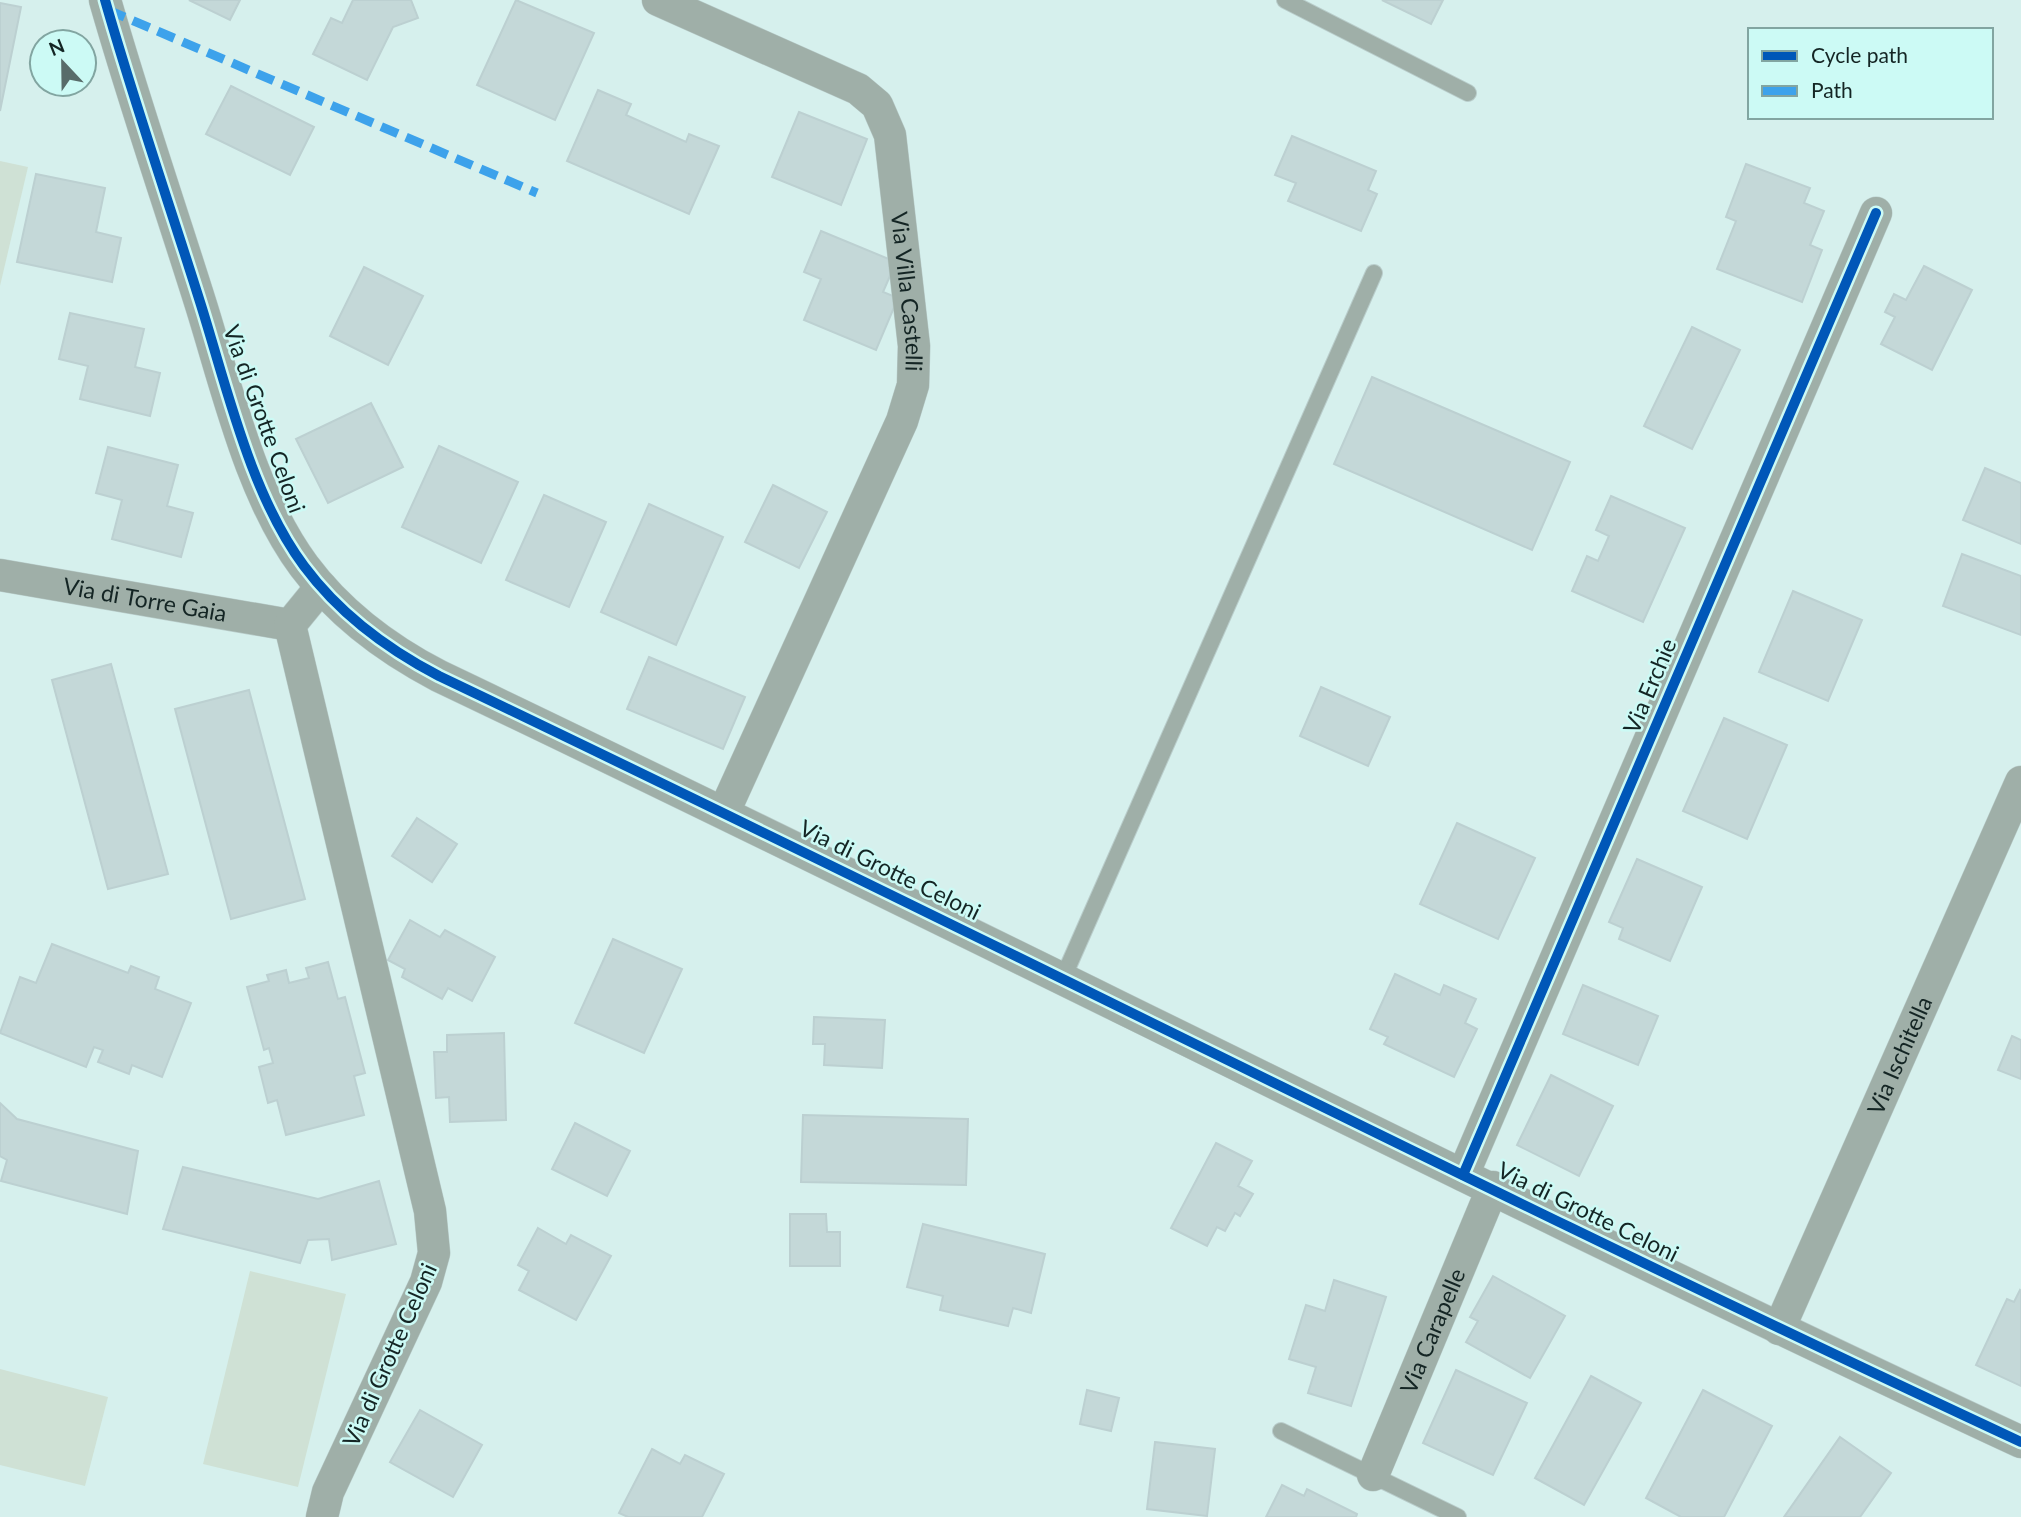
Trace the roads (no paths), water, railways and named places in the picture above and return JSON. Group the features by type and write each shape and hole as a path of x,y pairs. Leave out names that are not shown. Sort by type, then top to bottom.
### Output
{"street":[{"name":"Via di Grotte Celoni","path":"105,0 239,424 264,490 289,541 321,587 362,626 424,668 724,812 1779,1329 2021,1442"},
{"name":"Via Villa Castelli","path":"658,0 847,82 877,104 890,135 914,346 913,385 902,421 724,812"},
{"name":"Via Erchie","path":"1464,1175 1876,214"},
{"name":"Via di Torre Gaia","path":"0,575 290,625"},
{"path":"290,625 321,587"},
{"name":"Via di Grotte Celoni","path":"290,625 434,1237 434,1253 426,1282 328,1492 322,1517"},
{"name":"Via Ischitella","path":"1779,1329 2021,782"},
{"name":"Via Carapelle","path":"1373,1475 1493,1188"}],"lane":[{"path":"1285,0 1468,93"},
{"path":"1063,978 1374,273"},
{"path":"1281,1431 1458,1517"}]}
